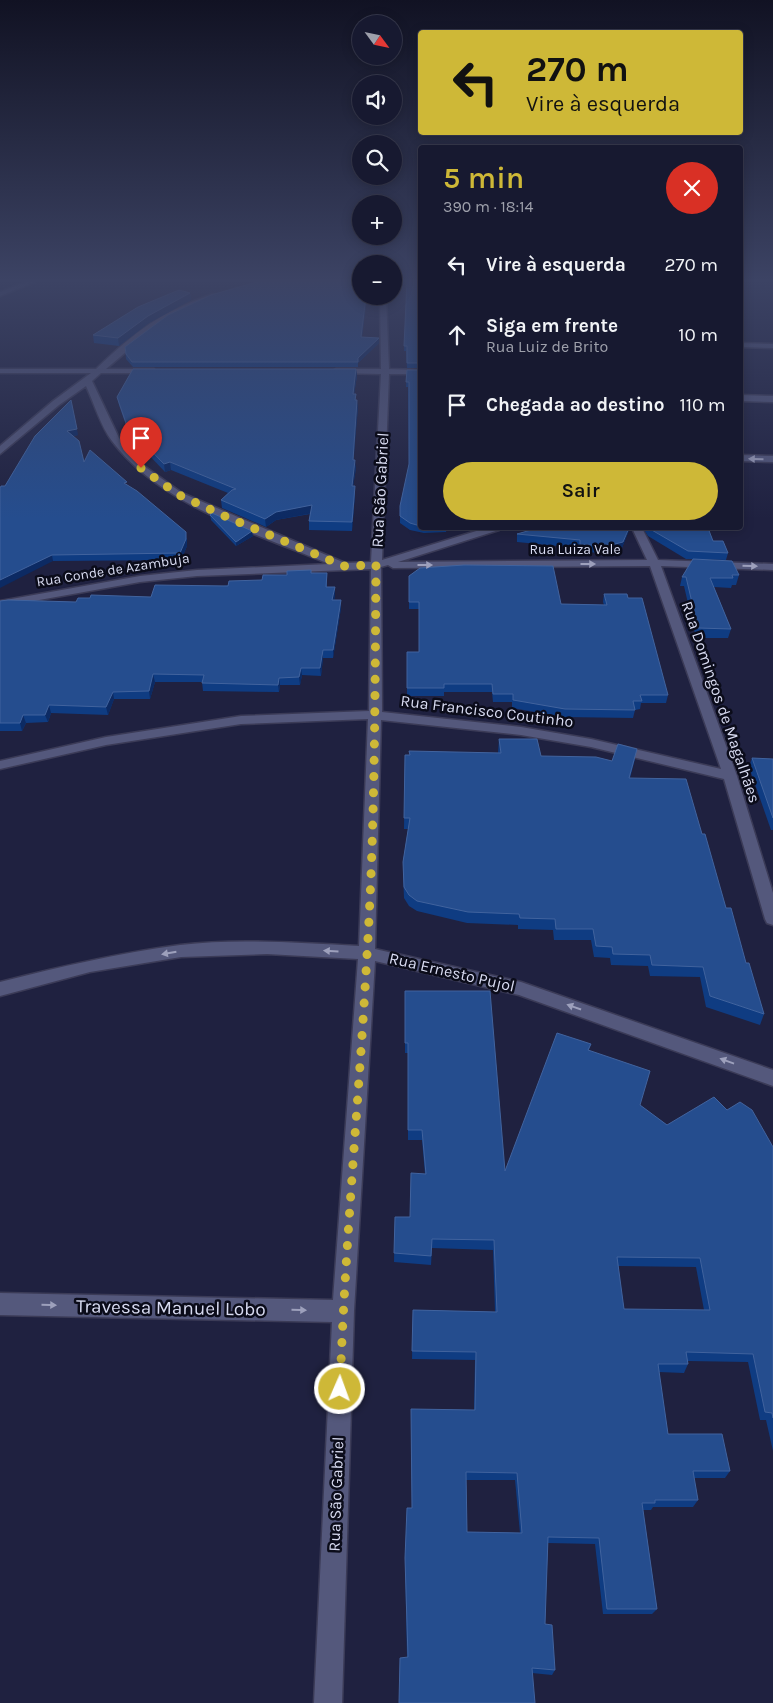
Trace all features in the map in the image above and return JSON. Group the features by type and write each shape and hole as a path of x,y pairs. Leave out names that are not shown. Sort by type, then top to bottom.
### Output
{"street":[{"path":"0,451 56,403 88,382 111,360"},
{"name":"Rua São Gabriel","path":"328,1703 343,1311 367,953 375,715 376,565 385,360"},
{"path":"0,371 159,371"},
{"path":"326,371 418,372"},
{"path":"88,382 115,440 149,473 179,495 344,566"},
{"path":"743,398 773,399"},
{"path":"0,444 15,439"},
{"path":"743,458 773,459"},
{"name":"Rua Conde de Azambuja","path":"0,604 159,577 197,573 376,565 489,530"},
{"name":"Rua Domingos de Magalhães","path":"638,530 654,563 730,776 773,919"},
{"name":"Rua Luiza Vale","path":"376,565 654,563 773,567"},
{"name":"Rua Francisco Coutinho","path":"0,765 106,741 241,720 375,715 521,731 591,743 730,776"},
{"name":"Rua Ernesto Pujol","path":"0,989 90,966 181,951 267,948 367,953 521,989 773,1078"},
{"name":"Travessa Manuel Lobo","path":"0,1304 343,1311"}],"building":[{"path":"131,360 358,360 358,362 132,362"},
{"path":"407,360 418,360 418,363 407,363"},
{"path":"133,369 356,369 353,394 356,394 355,400 357,400 353,460 355,460 352,486 355,486 352,522 309,521 312,505 276,512 265,519 221,500 232,490 236,489 170,462 164,464 127,426 117,397"},
{"path":"407,370 418,370 418,525 410,523 400,516 400,506 409,464 409,382 406,382"},
{"path":"71,400 77,429 67,431 79,441 84,462 90,450 127,482 124,483 137,491 186,532 186,539 180,553 52,555 0,580 0,488 5,486 35,436"},
{"path":"212,513 252,531 236,542 210,515"},
{"path":"531,530 628,530 623,542 611,545 580,545 580,540 517,534"},
{"path":"652,530 709,530 713,541 723,541 728,553 688,551"},
{"path":"693,559 732,561 739,575 732,575 733,578 710,578 731,629 698,628 686,577 682,577"},
{"path":"464,565 553,566 561,604 607,605 604,594 627,594 628,598 642,598 668,695 640,695 642,701 633,701 635,710 565,709 513,700 513,694 493,694 492,684 444,684 444,688 407,688 407,652 419,652 419,602 409,602 409,576 420,568"},
{"path":"311,570 311,573 327,573 326,587 335,587 332,600 341,600 333,650 323,650 320,668 301,668 299,677 279,678 278,685 202,683 204,675 153,674 149,691 113,692 106,707 49,705 45,715 23,715 20,723 0,723 0,601 76,602 78,598 90,598 91,595 151,597 155,585 228,586 229,581 262,580 263,575 287,575 287,571"},
{"path":"499,739 537,739 541,756 596,757 612,761 618,744 637,749 629,778 686,779 702,834 705,834 726,908 731,908 746,963 749,963 764,1014 710,996 703,967 652,965 650,955 613,954 612,947 596,946 593,929 556,929 555,919 520,918 519,914 468,912 417,901 409,895 404,887 403,862 410,818 404,818 405,755 410,755 409,751 501,753"},
{"path":"752,758 773,759 773,818"},
{"path":"405,991 490,991 505,1171 557,1033 591,1044 588,1050 650,1071 640,1105 667,1125 714,1097 727,1110 740,1102 752,1110 773,1147 773,1418 772,1413 765,1412 753,1354 686,1352 688,1364 658,1364 668,1434 722,1434 730,1471 693,1471 698,1500 655,1500 655,1503 642,1503 657,1609 607,1609 599,1538 548,1537 545,1624 552,1625 555,1670 532,1668 535,1703 399,1703 400,1658 408,1657 405,1558 407,1508 412,1508 411,1409 475,1410 476,1352 412,1351 413,1310 497,1312 494,1240 432,1239 431,1256 394,1253 395,1217 410,1217 411,1173 426,1174 422,1130 408,1130 408,1043 405,1043","holes":["617,1257 700,1258 710,1310 624,1309","466,1472 517,1473 522,1533 467,1532"]}],"route":[{"path":"141,468 179,495 344,566 376,565 375,715 367,953 343,1311 340,1389"}]}
